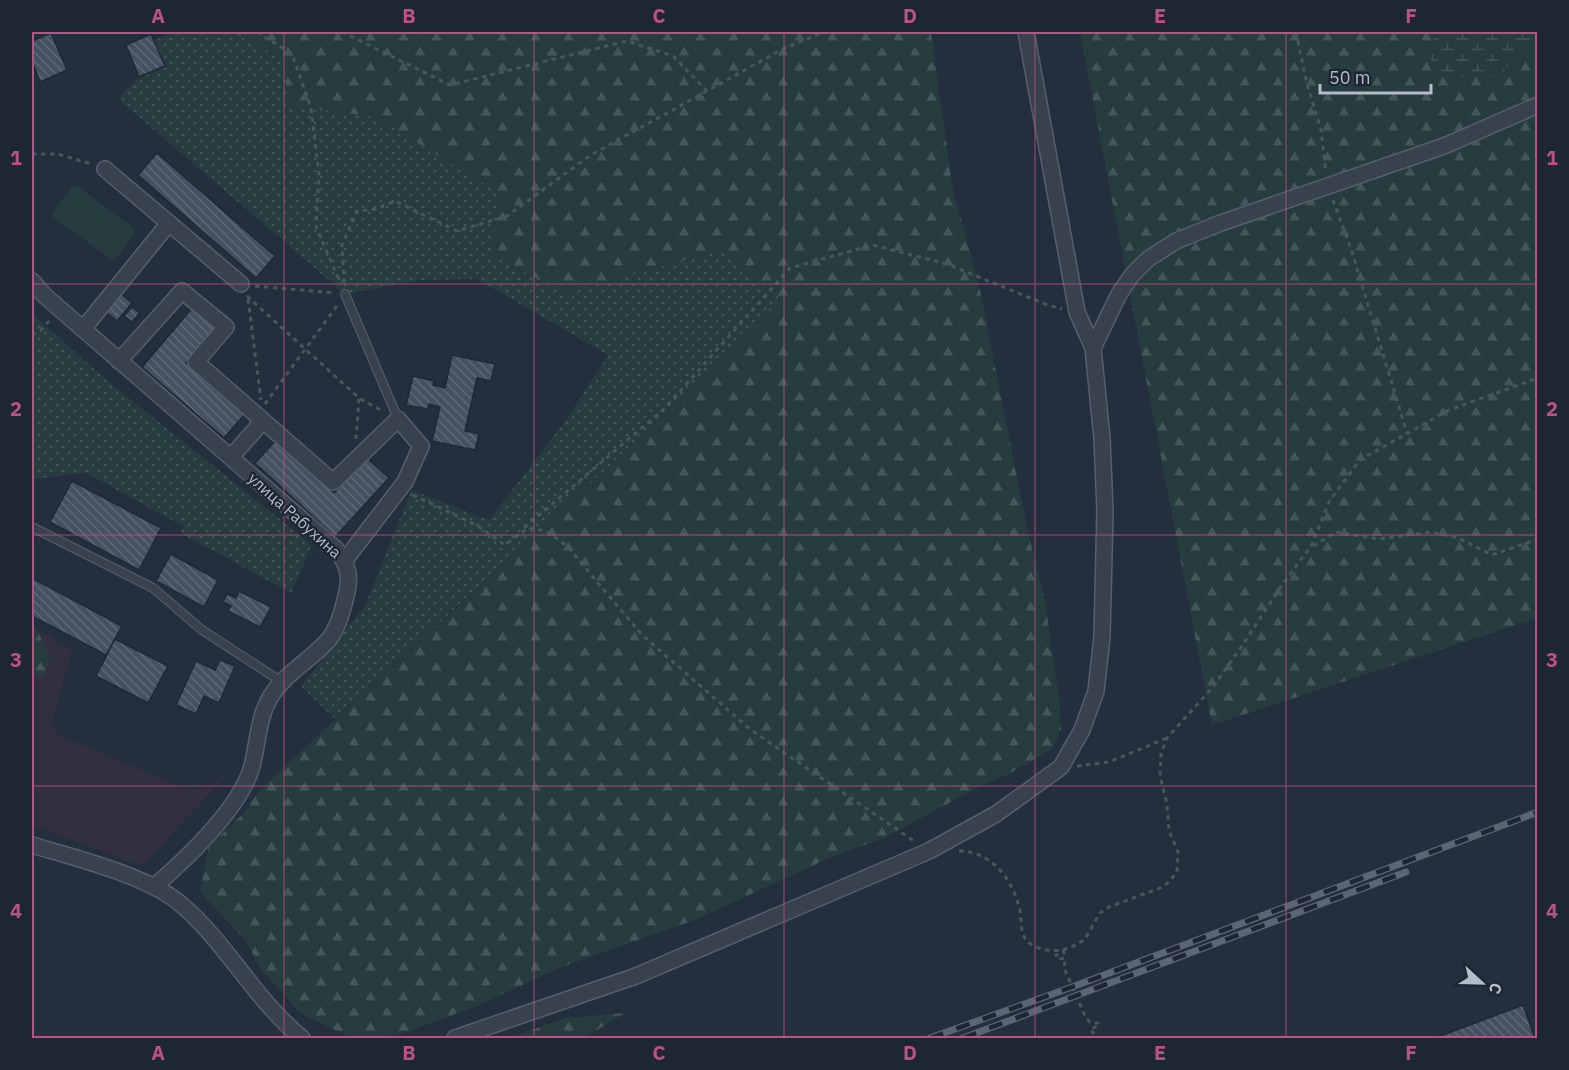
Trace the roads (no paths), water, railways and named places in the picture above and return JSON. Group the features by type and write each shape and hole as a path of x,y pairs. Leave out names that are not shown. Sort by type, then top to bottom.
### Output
{"street":[{"path":"455,1038 636,976 929,851 996,814 1061,767 1082,730 1096,691 1102,637 1105,511 1102,438 1093,348 1077,312 1026,32"},
{"path":"1093,348 1119,294 1132,275 1149,259 1176,241 1444,146 1538,105"},
{"path":"105,169 170,223 244,291"},
{"path":"82,329 170,223"},
{"name":"улица Рабухина","path":"32,280 82,329 336,549 345,560 349,572 348,588 341,617 332,636 282,682 271,697 262,719 252,766 234,806 174,870 154,886"},
{"path":"119,361 182,291 225,327 196,362 333,482 398,419 421,446 402,487 345,560"},
{"path":"231,457 264,421"},
{"path":"32,845 78,858 154,886 183,905 280,1020 302,1038"}],"lane":[{"path":"345,294 398,419"},
{"path":"32,527 153,588 202,630 282,682"}],"railway":[{"path":"930,1038 1538,812"},
{"path":"963,1038 1406,872"}]}
